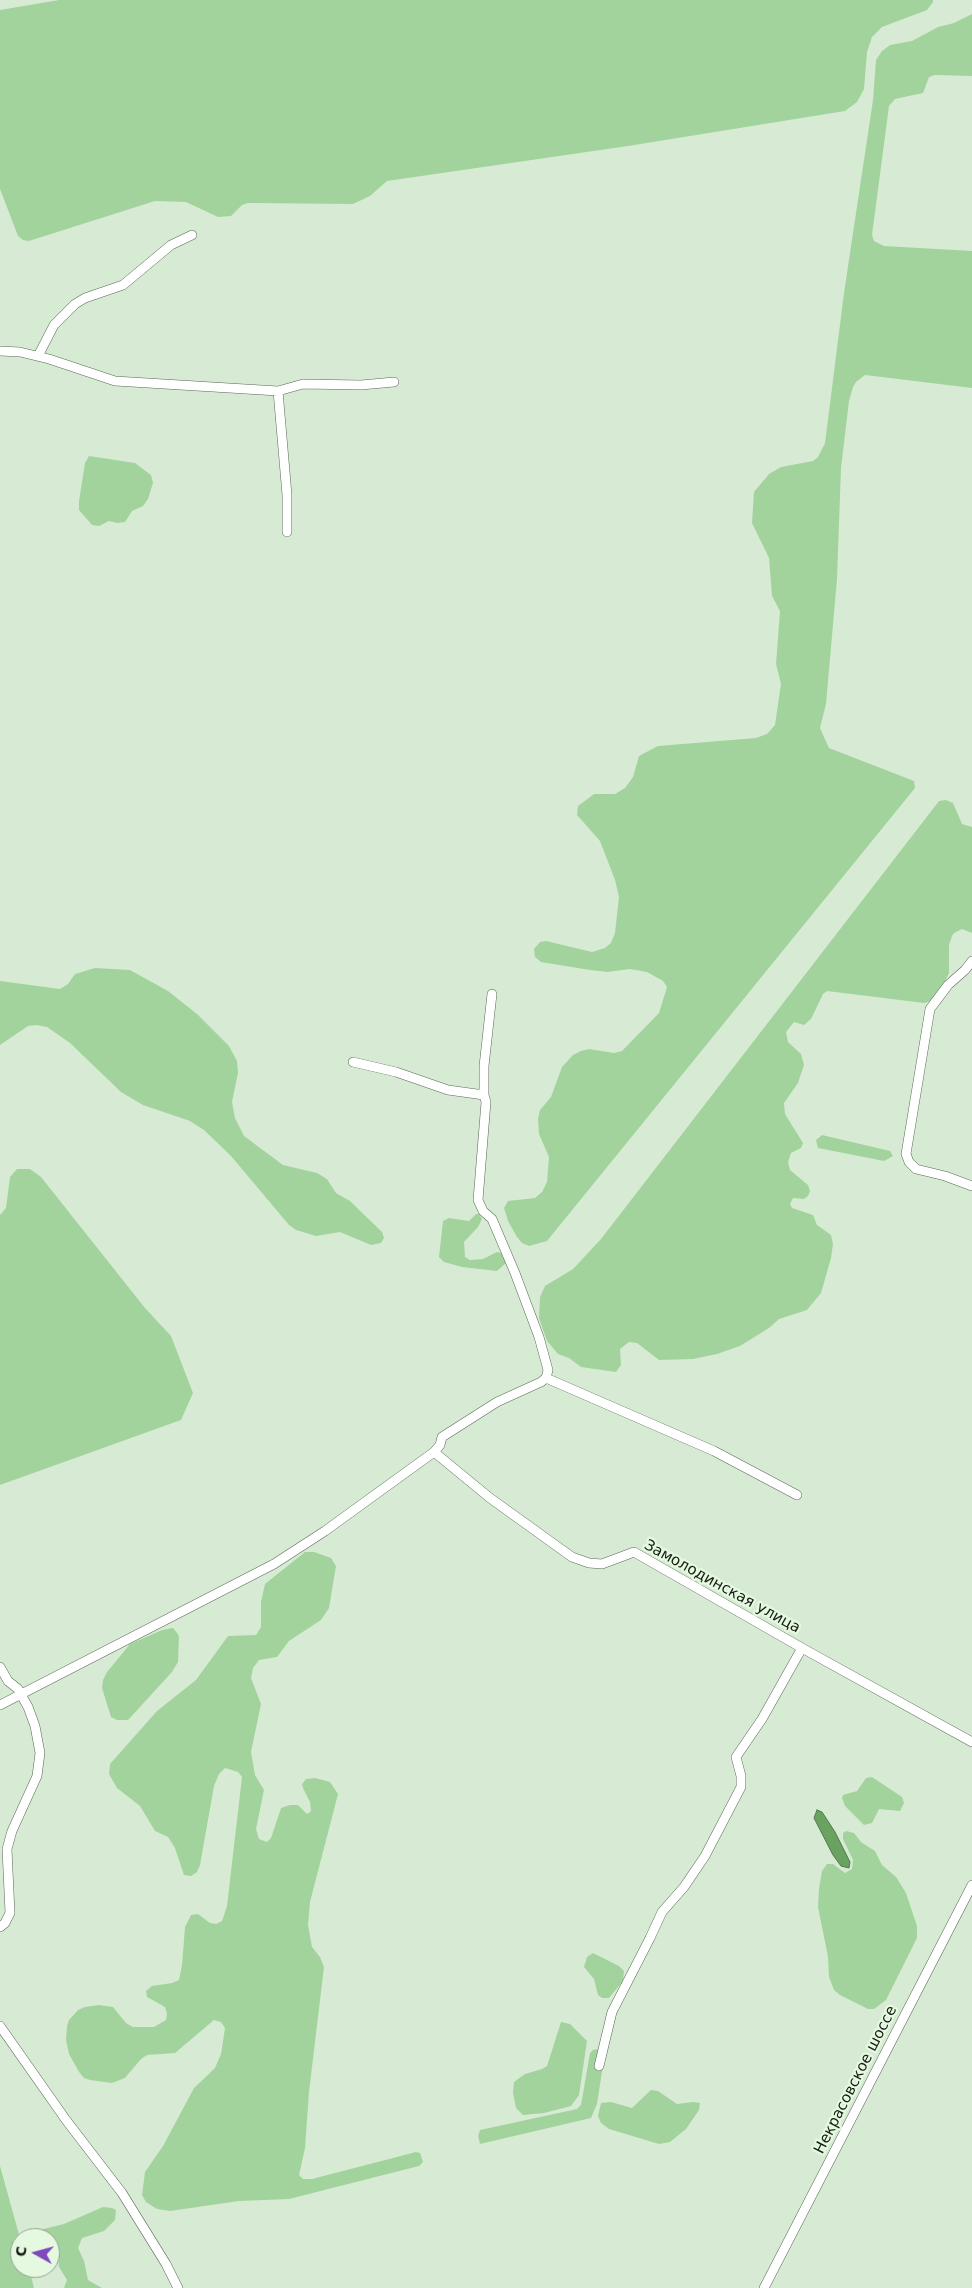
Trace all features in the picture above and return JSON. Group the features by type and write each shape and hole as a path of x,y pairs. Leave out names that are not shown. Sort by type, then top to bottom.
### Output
{"street":[{"path":"38,356 54,325 75,304 85,298 122,285 171,245 192,236"},
{"path":"0,351 38,356 114,381 278,392 304,384 361,385 394,382"},
{"path":"278,392 287,495 287,532"},
{"path":"972,961 948,985 930,1009 906,1154 908,1162 916,1169 945,1176 972,1186"},
{"path":"0,1705 274,1564 326,1531 434,1452 440,1445 442,1437 459,1424 546,1378 548,1370 539,1337 516,1273 492,1218 484,1211 478,1200 486,1102 484,1095 486,1038 492,994"},
{"path":"353,1062 396,1072 448,1090 484,1095"},
{"path":"546,1378 714,1451 797,1495"},
{"name":"Замолодинская улица","path":"434,1452 490,1498 572,1557 590,1563 602,1564 634,1552 972,1742"},
{"path":"599,2066 612,2012 662,1912 684,1887 705,1856 741,1787 741,1776 736,1764 736,1757 762,1719 802,1648"},
{"path":"0,1667 8,1681 22,1694 35,1726 40,1758 31,1791 12,1831 7,1849 10,1913 5,1923 0,1927"},
{"name":"Некрасовское шоссе","path":"764,2288 972,1884"},
{"path":"0,2026 66,2120 122,2193 166,2264 178,2288"}],"shaded area":[{"path":"59,0 933,0 933,2 927,10 882,27 872,37 867,52 864,89 857,102 845,111 628,146 387,181 370,196 353,204 248,203 242,205 231,216 218,217 186,202 155,201 29,241 23,240 18,236 0,189 0,10"},
{"path":"972,14 972,76 935,75 929,77 923,93 895,99 889,106 872,235 874,241 884,246 972,251 972,388 865,375 853,387 849,401 841,468 837,579 826,704 820,728 829,748 914,781 915,788 547,1241 529,1246 522,1243 517,1237 508,1221 504,1208 508,1201 535,1198 542,1192 547,1182 549,1157 539,1134 538,1119 540,1110 551,1097 562,1067 573,1055 581,1051 589,1049 614,1053 622,1051 659,1013 667,987 663,981 647,972 630,969 607,972 590,970 541,962 535,957 534,949 540,942 546,941 592,952 605,948 611,943 615,933 619,897 615,880 600,841 577,815 578,806 594,794 615,794 625,788 633,777 639,756 658,746 756,738 767,734 775,725 781,684 776,664 780,611 772,596 769,558 752,523 754,492 769,474 781,467 813,461 818,457 825,443 844,293 873,100 876,60 882,51 890,45 912,41 938,27 954,23"},
{"path":"89,456 135,463 151,475 153,483 148,499 143,506 132,511 125,522 109,521 99,526 92,525 79,510 85,463"},
{"path":"946,800 953,803 962,824 972,827 972,933 962,929 952,936 949,945 949,973 942,987 932,1001 924,1003 827,991 823,994 811,1019 804,1025 794,1022 786,1032 788,1042 801,1054 804,1065 798,1083 784,1103 785,1114 803,1143 801,1148 791,1153 788,1162 790,1170 808,1185 810,1191 804,1199 793,1198 790,1204 792,1208 813,1215 817,1225 831,1235 833,1244 831,1258 821,1293 807,1310 779,1319 769,1328 740,1346 717,1354 693,1359 659,1360 637,1343 629,1342 620,1349 621,1365 616,1372 581,1367 569,1358 558,1354 547,1341 539,1318 540,1297 545,1286 573,1269 601,1239 939,801"},
{"path":"95,968 130,970 168,991 197,1014 229,1046 237,1061 238,1073 232,1102 235,1118 244,1136 283,1165 317,1173 327,1179 336,1193 350,1201 382,1232 384,1238 381,1243 371,1245 340,1232 316,1236 296,1230 289,1225 231,1156 204,1130 190,1121 143,1105 121,1092 70,1043 47,1027 28,1026 0,1045 0,981 60,989 68,984 75,974"},
{"path":"822,1135 890,1151 893,1156 884,1161 818,1148 816,1140"},
{"path":"17,1169 30,1169 41,1177 145,1308 171,1336 193,1393 181,1420 0,1485 0,1215 6,1208 10,1177"},
{"path":"476,1214 479,1214 482,1219 478,1227 464,1242 465,1257 470,1260 483,1259 497,1252 502,1253 506,1263 497,1271 462,1267 444,1262 439,1257 443,1221 449,1218 469,1221"},
{"path":"305,1552 314,1552 331,1558 336,1566 329,1608 321,1620 289,1641 277,1657 259,1660 253,1668 251,1678 261,1704 251,1752 255,1775 264,1790 256,1829 259,1839 267,1842 271,1838 281,1808 298,1805 307,1814 311,1811 310,1802 302,1784 306,1779 315,1778 330,1782 338,1794 310,1902 308,1925 312,1947 320,1957 324,1967 309,2092 305,2148 299,2175 303,2179 312,2179 416,2152 420,2153 423,2162 419,2166 289,2199 239,2201 170,2211 157,2209 146,2202 142,2195 145,2172 163,2146 194,2088 215,2068 221,2054 225,2028 221,2022 214,2020 175,2053 147,2055 141,2059 125,2078 112,2083 84,2078 79,2072 69,2054 66,2040 67,2026 69,2020 78,2010 99,2005 113,2007 126,2023 133,2027 154,2027 166,2020 165,2007 147,1997 146,1991 152,1986 179,1980 185,1927 191,1915 198,1914 210,1923 216,1924 222,1921 227,1906 242,1777 238,1772 225,1768 219,1774 214,1786 200,1865 197,1872 191,1876 184,1875 175,1848 168,1837 155,1831 140,1806 117,1788 109,1774 110,1764 157,1711 196,1680 228,1636 256,1635 261,1627 261,1602 265,1584"},
{"path":"173,1628 179,1637 178,1662 172,1672 128,1720 117,1720 111,1717 102,1688 107,1672 130,1644 162,1630"},
{"path":"872,1777 902,1797 904,1803 900,1811 879,1809 872,1823 864,1825 845,1806 842,1798 843,1795 857,1791 866,1778"},
{"path":"817,1810 822,1812 835,1832 850,1862 849,1868 841,1866 833,1855 814,1818"},
{"path":"846,1831 854,1833 861,1842 875,1851 882,1865 896,1877 906,1893 917,1926 917,1938 886,2000 874,2009 868,2009 840,1995 834,1990 829,1977 828,1957 818,1907 819,1889 822,1871 827,1864 833,1864 845,1873 852,1869 853,1860 843,1839 843,1833"},
{"path":"593,1953 619,1966 624,1971 623,1981 609,1998 602,1998 598,1995 594,1979 584,1967 587,1957"},
{"path":"561,2022 570,2024 587,2041 579,2095 571,2106 544,2113 523,2115 516,2108 513,2093 514,2082 525,2074 547,2066"},
{"path":"599,2049 603,2065 597,2104 591,2118 480,2144 478,2136 480,2130 577,2109 581,2105 590,2053 593,2050"},
{"path":"651,2090 658,2091 677,2104 700,2103 699,2110 686,2129 670,2142 659,2144 609,2129 601,2123 598,2116 601,2103 611,2102 632,2108"},
{"path":"0,2166 17,2228 10,2228 10,2278 32,2278 34,2288 0,2288"},
{"path":"103,2207 116,2210 115,2220 104,2231 82,2238 78,2248 84,2261 88,2280 102,2288 64,2288 67,2280 60,2269 60,2228 47,2228 64,2224"}]}
